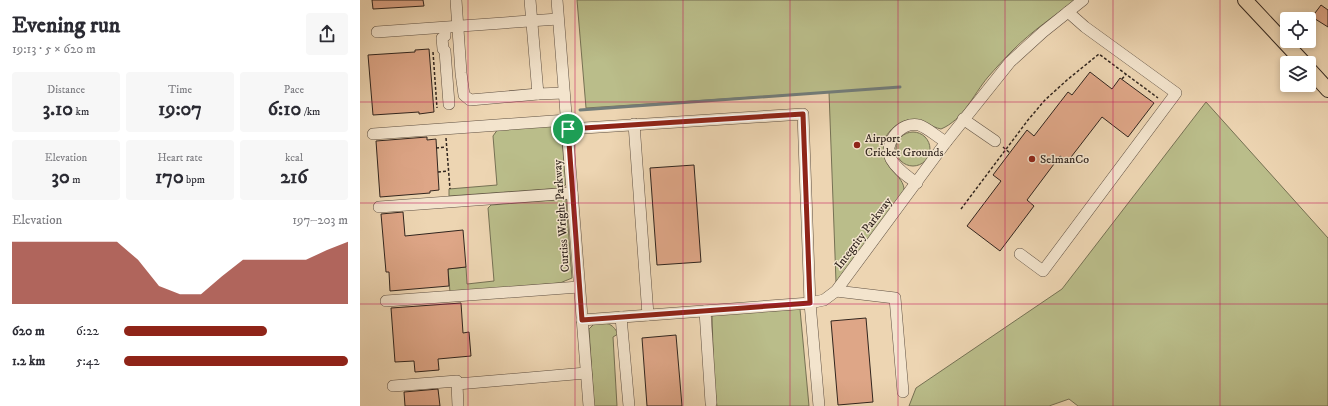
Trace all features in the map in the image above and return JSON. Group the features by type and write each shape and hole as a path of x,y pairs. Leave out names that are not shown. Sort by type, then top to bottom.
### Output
{"main road":[{"path":"1245,0 1297,56"},
{"path":"1316,77 1328,90"}],"street":[{"path":"456,0 461,73 464,95 467,98 470,100 564,93"},
{"path":"530,0 538,94"},
{"name":"Curtiss Wright Parkway","path":"557,0 589,406"},
{"name":"Integrity Parkway","path":"582,320 810,303 824,300 836,291 964,118 1010,62 1043,32 1083,0"},
{"path":"1020,254 1043,271 1176,93 1085,27 1068,12"},
{"path":"377,32 445,32 458,28 558,19"},
{"path":"445,32 448,48 445,51 449,104"},
{"path":"373,134 445,128 567,124 634,124 803,114 810,303 820,406"},
{"path":"964,118 995,141"},
{"path":"634,124 648,315"},
{"path":"917,183 908,177 891,159 889,148 893,138 900,130 909,125 919,125 946,142"},
{"path":"379,207 572,193"},
{"path":"386,301 579,287"},
{"path":"836,291 895,298 903,392"},
{"path":"705,311 711,403"},
{"path":"621,317 628,406"},
{"path":"457,384 586,373"},
{"path":"393,386 457,381 458,406"}],"path":[{"path":"433,52 437,108"},
{"path":"961,209 1028,120 1050,95 1085,64 1099,54 1158,98"},
{"path":"1122,80 1126,74"},
{"path":"445,128 450,189"},
{"path":"436,148 446,147"},
{"path":"438,172 448,171"}],"green space":[{"name":"Airport Cricket Grounds","path":"577,0 1076,0 1020,43 988,77 956,120 949,125 941,129 921,122 908,120 901,122 890,131 885,139 884,153 889,166 901,180 904,191 836,282 829,92 586,108"},
{"path":"1206,102 1328,238 1328,406 1078,406 1069,399 1049,406 909,406 916,388 1062,289"},
{"path":"557,126 561,129 566,184 562,188 449,196 449,189 497,185 493,136 498,129"},
{"path":"913,132 925,137 930,149 925,161 913,166 901,161 896,149 901,137"},
{"path":"566,199 572,278 560,283 450,292 448,269 466,267 467,284 494,281 488,208 491,205"},
{"path":"800,309 809,406 717,406 714,383 712,315"},
{"path":"595,323 606,323 611,325 618,334 613,337 617,406 594,406 589,329"}],"building":[{"path":"372,0 423,0 424,6 373,9"},
{"path":"1321,5 1328,10 1328,27 1316,20 1316,12"},
{"path":"429,49 434,112 419,114 419,112 373,115 368,55 415,52 415,50"},
{"name":"SelmanCo","path":"1090,72 1112,89 1120,78 1154,103 1128,137 1102,117 1068,161 1060,156 1027,200 1034,206 1000,251 967,226 1001,181 993,175 1027,130 1034,136 1068,92 1072,95"},
{"path":"427,137 427,140 436,139 439,190 430,191 430,193 380,197 376,141"},
{"path":"694,165 701,262 657,265 650,168"},
{"path":"403,212 405,236 463,230 466,267 448,269 449,286 390,291 389,272 386,272 381,214"},
{"path":"461,303 463,333 469,332 471,356 438,359 439,370 415,372 414,361 395,362 391,308"},
{"path":"866,318 873,402 838,405 831,321"},
{"path":"676,335 682,406 647,406 642,338"},
{"path":"438,389 440,406 405,406 404,392"}],"waterway":[{"path":"580,110 900,87"}],"place":[{"name":"Airport Cricket Grounds","path":"857,145"},
{"name":"SelmanCo","path":"1032,159"}],"route":[{"path":"803,114 810,303 582,320 568,129 803,114"}]}
